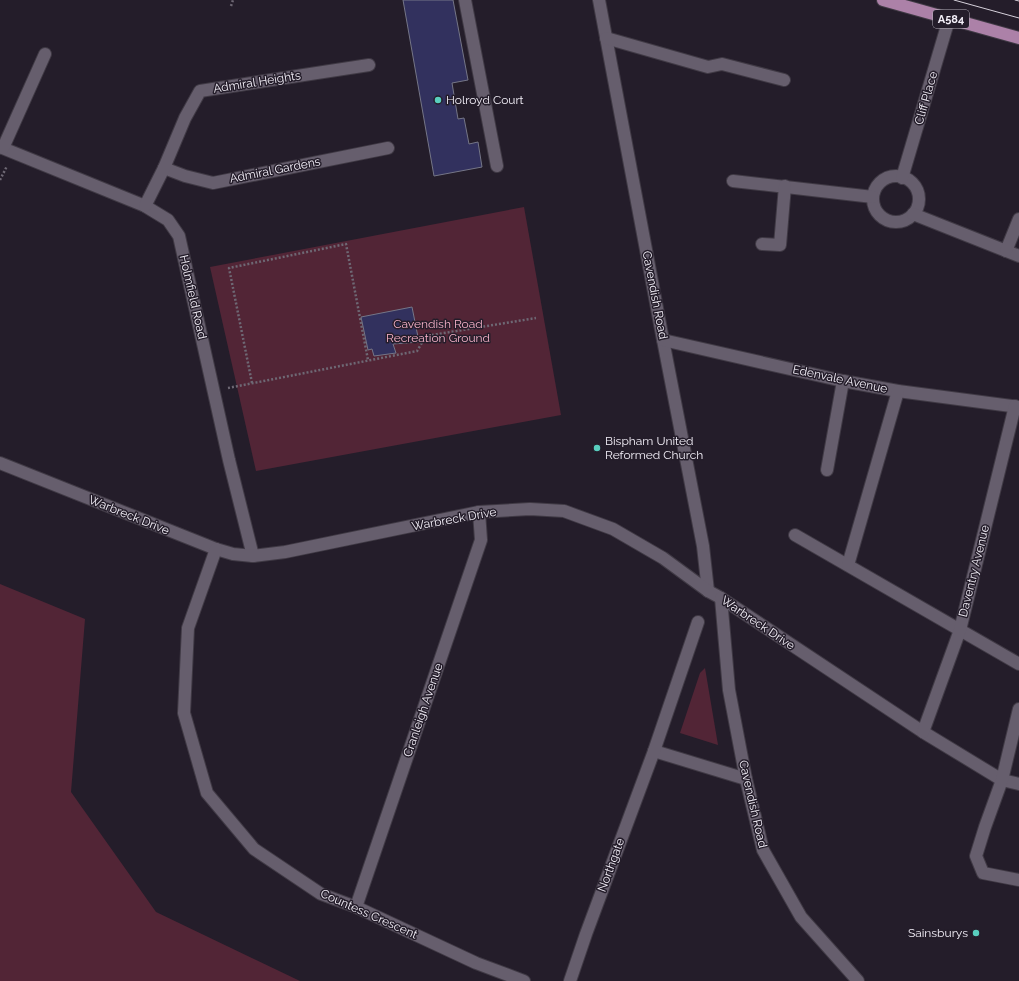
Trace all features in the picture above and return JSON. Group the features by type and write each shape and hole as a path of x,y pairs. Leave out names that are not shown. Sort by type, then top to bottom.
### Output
{"main road":[{"name":"A584","path":"883,0 1019,38"}],"street":[{"path":"465,0 497,166"},
{"name":"Cavendish Road","path":"599,0 703,546 708,591"},
{"name":"Cliff Place","path":"902,178 949,19"},
{"path":"606,38 708,67 722,64 784,80"},
{"path":"1,148 44,54"},
{"name":"Admiral Heights","path":"145,206 164,168 185,118 200,91 369,65"},
{"name":"Holmfield Road","path":"1,148 145,206 168,220 179,236 229,460 253,556"},
{"name":"Admiral Gardens","path":"164,168 185,176 213,183 388,148"},
{"path":"896,177 909,181 918,193 919,200 914,214 901,222 894,222 887,220 876,211 873,197 875,190 883,180 896,177"},
{"path":"732,181 873,197"},
{"path":"762,244 780,245 785,186"},
{"path":"914,214 1019,256"},
{"path":"1006,251 1019,220"},
{"name":"Edenvale Avenue","path":"663,340 843,381 898,391 1017,407"},
{"path":"827,470 843,381"},
{"path":"848,565 898,391"},
{"name":"Daventry Avenue","path":"923,732 960,630 1017,407"},
{"name":"Warbreck Drive","path":"0,463 216,549 233,554 253,556 285,552 479,512 530,509 564,511 613,529 663,558 708,591 721,598 923,732 1002,780 1019,784"},
{"name":"Cranleigh Avenue","path":"356,907 481,540 479,512"},
{"path":"795,535 1019,664"},
{"name":"Countess Crescent","path":"216,549 188,628 184,713 207,793 254,849 320,894 356,907 476,962 524,981"},
{"name":"Cavendish Road","path":"721,598 729,690 746,779 763,850 801,917 858,981"},
{"name":"Northgate","path":"570,981 654,751 698,622"},
{"path":"1019,709 1002,780 976,856 983,873 1019,880"},
{"path":"654,751 746,779"}],"path":[{"path":"231,6 233,0"},
{"path":"252,383 229,268 346,244 368,360"},
{"path":"214,390 417,351 426,336 536,318"}],"green space":[{"name":"Cavendish Road Recreation Ground","path":"524,207 561,415 256,471 210,267"},
{"path":"0,584 85,619 71,792 156,912 300,981 0,981"},
{"path":"705,668 718,745 680,733 700,673"}],"building":[{"name":"Holroyd Court","path":"403,0 453,0 468,80 452,83 458,119 464,118 469,144 478,142 482,167 434,176"},
{"path":"412,307 419,342 393,344 396,353 374,356 372,349 368,350 361,317"}],"tram line":[{"path":"954,0 1019,18"},
{"path":"1015,0 1019,1"}],"place":[{"name":"Holroyd Court","path":"438,100"},
{"name":"Bispham United Reformed Church","path":"597,448"},
{"name":"Sainsburys","path":"976,933"}]}
